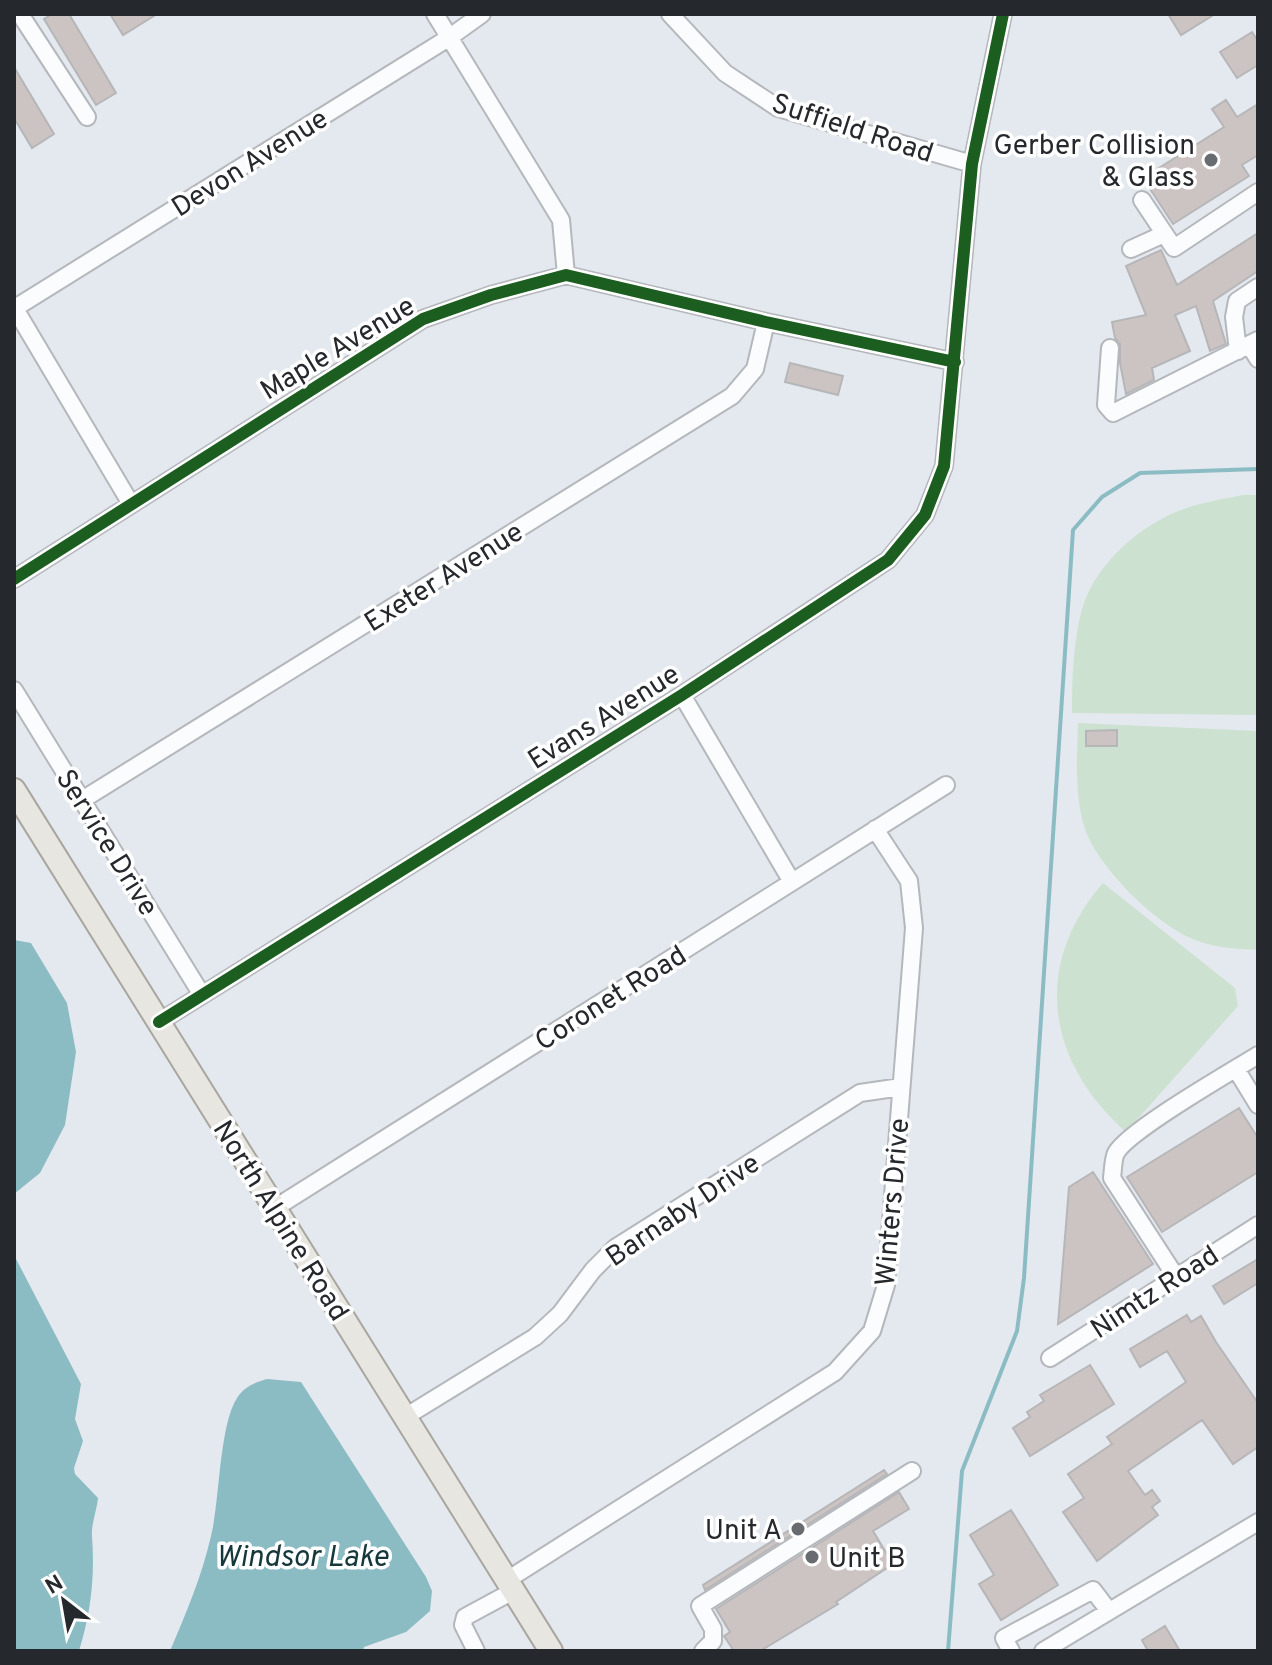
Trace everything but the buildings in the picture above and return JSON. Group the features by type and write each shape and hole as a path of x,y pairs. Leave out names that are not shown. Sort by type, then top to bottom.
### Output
{"main road":[{"name":"North Alpine Road","path":"17,802 159,1022 551,1651"}],"street":[{"path":"20,14 87,117"},
{"path":"435,14 561,220 566,275"},
{"name":"Devon Avenue","path":"14,308 450,37 482,14"},
{"name":"Suffield Road","path":"670,14 725,73 778,108 972,164"},
{"name":"Evans Avenue","path":"159,1022 682,695 888,560 925,515 944,466 972,164 1003,14"},
{"path":"1142,200 1174,248 1258,192"},
{"path":"1131,249 1164,234"},
{"name":"Maple Avenue","path":"14,579 423,319 491,295 566,275 955,362"},
{"path":"1110,348 1106,405 1113,413 1251,349 1234,317 1237,301 1258,287"},
{"path":"14,308 131,504"},
{"name":"Exeter Avenue","path":"82,800 732,396 755,369 766,322"},
{"name":"Service Drive","path":"14,690 202,995"},
{"path":"682,695 792,882"},
{"name":"Coronet Road","path":"275,1208 946,785"},
{"name":"Winters Drive","path":"476,1651 463,1625 465,1617 835,1372 872,1331 886,1285 914,928 909,881 875,829"},
{"path":"1176,1277 1112,1178 1116,1153 1165,1114 1258,1055"},
{"path":"1236,1069 1258,1105"},
{"name":"Barnaby Drive","path":"405,1417 535,1337 560,1314 593,1270 615,1248 860,1093 901,1087"},
{"name":"Nimtz Road","path":"1050,1358 1258,1225"},
{"path":"703,1651 713,1641 713,1629 700,1606 912,1471"},
{"path":"1043,1651 1258,1522"},
{"path":"1011,1651 1004,1638 1093,1590 1109,1611"}],"green space":[{"path":"1258,495 1258,715 1072,713 1077,635 1082,609 1097,576 1136,535 1168,516 1198,504"},
{"path":"1078,723 1258,731 1258,950 1212,945 1183,934 1149,911 1104,863 1082,819 1077,778"},
{"path":"1103,883 1235,988 1238,1006 1126,1132 1099,1104 1079,1075 1065,1044 1058,1012 1058,979 1065,947 1080,914"}],"water":[{"path":"14,940 31,943 67,1003 76,1052 65,1125 40,1173 14,1194"},
{"path":"14,1255 81,1384 75,1419 83,1441 74,1468 75,1474 98,1498 92,1531 91,1594 79,1651 14,1651"},
{"name":"Windsor Lake","path":"267,1379 301,1382 426,1577 432,1591 430,1611 406,1632 364,1647 363,1651 170,1651 207,1551 231,1410 243,1391"}],"waterway":[{"path":"948,1651 962,1471 1017,1331 1024,1278 1073,530 1102,497 1140,473 1258,469"}],"cycle path":[{"path":"159,1022 682,695 888,560 925,515 944,466 972,164 1003,14"},
{"path":"14,579 423,319 491,295 566,275 955,362"}],"place":[{"name":"Gerber Collision & Glass","path":"1211,160"},
{"name":"Unit A","path":"798,1529"},
{"name":"Unit B","path":"812,1557"}]}
